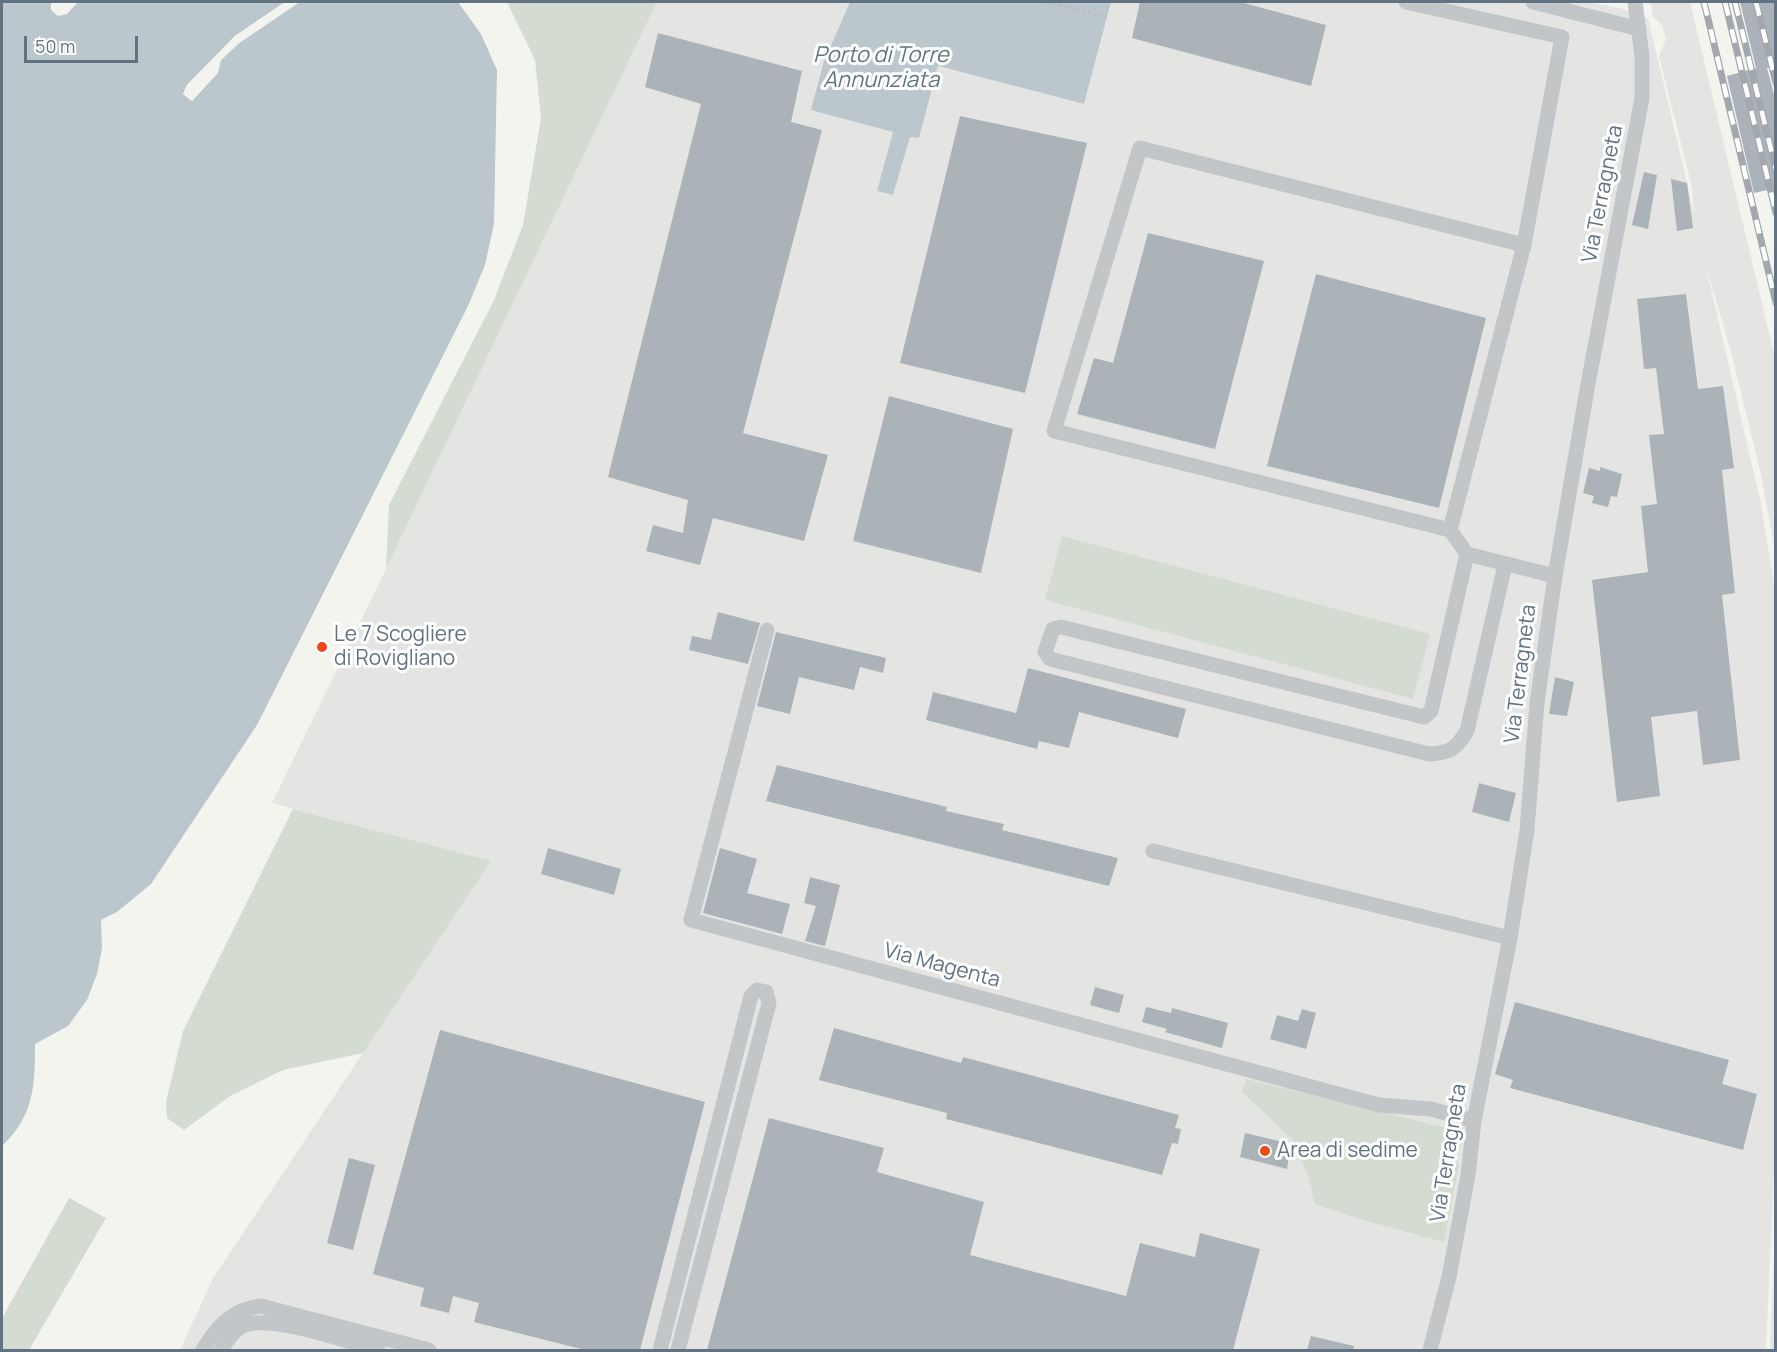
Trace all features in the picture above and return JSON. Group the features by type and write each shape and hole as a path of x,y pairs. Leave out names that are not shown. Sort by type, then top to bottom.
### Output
{"street":[{"path":"1406,2 1562,37 1524,245 1450,530"},
{"path":"1533,2 1639,29"},
{"name":"Via Terragneta","path":"1430,1350 1449,1277 1468,1176 1474,1121 1510,938 1527,830 1537,703 1555,576 1588,384 1642,98 1643,78 1635,2"},
{"path":"1524,245 1140,148 1054,431 1450,530 1467,554 1555,576"},
{"path":"1467,554 1431,711 1424,717 1061,627 1053,629 1045,652 1050,659 1061,662 1429,754 1443,753 1458,745 1467,731 1505,565"},
{"name":"Via Magenta","path":"767,630 691,920 1379,1105 1431,1110 1474,1121"},
{"path":"1153,851 1510,938"},
{"path":"660,1350 752,996 757,990 766,992 769,1003 678,1350"},
{"path":"203,1350 215,1330 231,1316 248,1307 261,1306 429,1350"},
{"path":"221,1350 242,1326 261,1322 280,1324 378,1350"}],"path":[{"path":"1047,2 1107,17"}],"shaded area":[{"path":"507,2 657,2 386,569 389,505 494,300 523,225 541,118 535,60"},
{"path":"657,2 850,2 824,61 893,132 878,191 893,195 910,137 919,138 938,66 1084,104 1111,2 1587,2 1620,8 1648,18 1695,216 1691,183 1659,56 1666,39 1662,25 1653,17 1650,2 1690,2 1776,362 1775,550 1759,466 1730,348 1706,267 1761,504 1775,591 1776,1124 1766,1350 180,1350 213,1278 490,862 272,803"},
{"path":"1062,536 1430,634 1413,699 1045,600"},
{"path":"293,809 491,861 363,1053 283,1070 230,1096 184,1130 167,1118 166,1102 183,1031"},
{"path":"1246,1079 1459,1131 1455,1158 1459,1165 1444,1242 1315,1204 1308,1176 1293,1140 1242,1092"},
{"path":"69,1198 106,1218 29,1350 2,1350 2,1318"},
{"path":"1775,1228 1776,1350 1770,1350"}],"water":[{"path":"2,2 51,2 51,10 58,16 67,14 78,2 285,2 235,36 187,85 183,94 192,101 217,73 220,61 239,43 298,3 458,2 481,34 497,70 494,224 485,265 468,306 257,725 151,884 117,912 101,920 102,948 97,974 87,1000 68,1026 35,1044 33,1087 27,1112 13,1135 2,1146"},
{"name":"Porto di Torre Annunziata","path":"850,2 1111,2 1084,104 938,66 919,138 910,137 893,195 877,191 893,132 811,110 824,61"}],"pier":[{"path":"288,2 237,39 190,86 187,93 192,97 206,84 215,72 218,59 238,41 295,2 316,2 298,3 239,43 221,60 218,73 192,101 183,94 187,85 235,36"}],"building":[{"path":"1140,2 1240,2 1326,25 1311,86 1132,38"},
{"path":"1740,2 1776,2 1776,67 1767,68 1776,102 1776,188 1754,193 1727,76 1756,68"},
{"path":"658,33 802,71 791,122 822,130 743,433 828,455 804,541 713,518 700,565 646,551 653,525 683,533 688,500 608,477 701,104 645,87"},
{"path":"960,116 1087,143 1025,393 900,363"},
{"path":"1644,172 1657,175 1648,229 1632,225"},
{"path":"1671,179 1687,183 1693,228 1677,231"},
{"path":"1148,233 1264,261 1215,449 1077,414 1094,358 1113,363"},
{"path":"1316,274 1486,318 1439,508 1267,466"},
{"path":"1686,294 1698,389 1723,386 1734,468 1722,470 1735,593 1722,595 1740,760 1703,765 1697,711 1651,717 1660,796 1617,802 1592,580 1648,572 1641,506 1657,504 1649,435 1664,434 1656,368 1644,369 1637,299"},
{"path":"889,396 1013,429 981,573 853,541"},
{"path":"1600,467 1622,474 1617,497 1611,496 1608,507 1592,503 1594,496 1583,493 1589,468 1600,471"},
{"path":"718,612 760,623 748,664 689,650 692,636 711,640"},
{"path":"776,632 886,658 883,673 860,667 854,690 799,677 790,714 757,706"},
{"path":"1028,668 1186,709 1178,738 1079,712 1069,748 1039,741 1037,749 926,720 933,692 1016,713"},
{"path":"1555,677 1574,682 1567,716 1549,714"},
{"path":"777,765 947,807 946,811 1004,824 1002,830 1118,858 1109,886 766,801"},
{"path":"1479,783 1516,793 1509,822 1472,812"},
{"path":"548,848 621,869 614,895 541,874"},
{"path":"720,848 757,859 747,893 790,904 782,934 703,913"},
{"path":"810,877 840,885 825,946 805,941 816,906 804,903"},
{"path":"1095,987 1124,995 1119,1013 1090,1005"},
{"path":"1515,1002 1729,1060 1722,1084 1757,1094 1743,1150 1510,1088 1513,1080 1495,1074"},
{"path":"1146,1007 1171,1013 1172,1008 1228,1023 1222,1048 1165,1032 1167,1029 1142,1022"},
{"path":"1302,1009 1316,1013 1306,1049 1270,1039 1277,1015 1298,1021"},
{"path":"834,1028 961,1063 963,1057 1179,1115 1175,1128 1181,1129 1178,1144 1172,1143 1162,1175 946,1119 947,1113 819,1080"},
{"path":"440,1030 705,1102 640,1350 585,1350 474,1322 479,1303 453,1296 449,1313 420,1306 424,1288 373,1274"},
{"path":"769,1118 884,1148 877,1172 984,1202 970,1255 1126,1296 1140,1243 1195,1257 1200,1233 1260,1249 1233,1350 707,1350"},
{"name":"Area di sedime","path":"1245,1133 1291,1144 1287,1169 1240,1157"},
{"path":"349,1158 375,1165 353,1250 327,1243"},
{"path":"1311,1336 1354,1346 1353,1350 1307,1350"}],"railway":[{"path":"1704,2 1776,303"},
{"path":"1725,2 1776,213"},
{"path":"1735,2 1776,170"},
{"path":"1756,2 1776,83"}],"place":[{"name":"Le 7 Scogliere di Rovigliano","path":"322,647"},
{"name":"Area di sedime","path":"1265,1151"}]}
